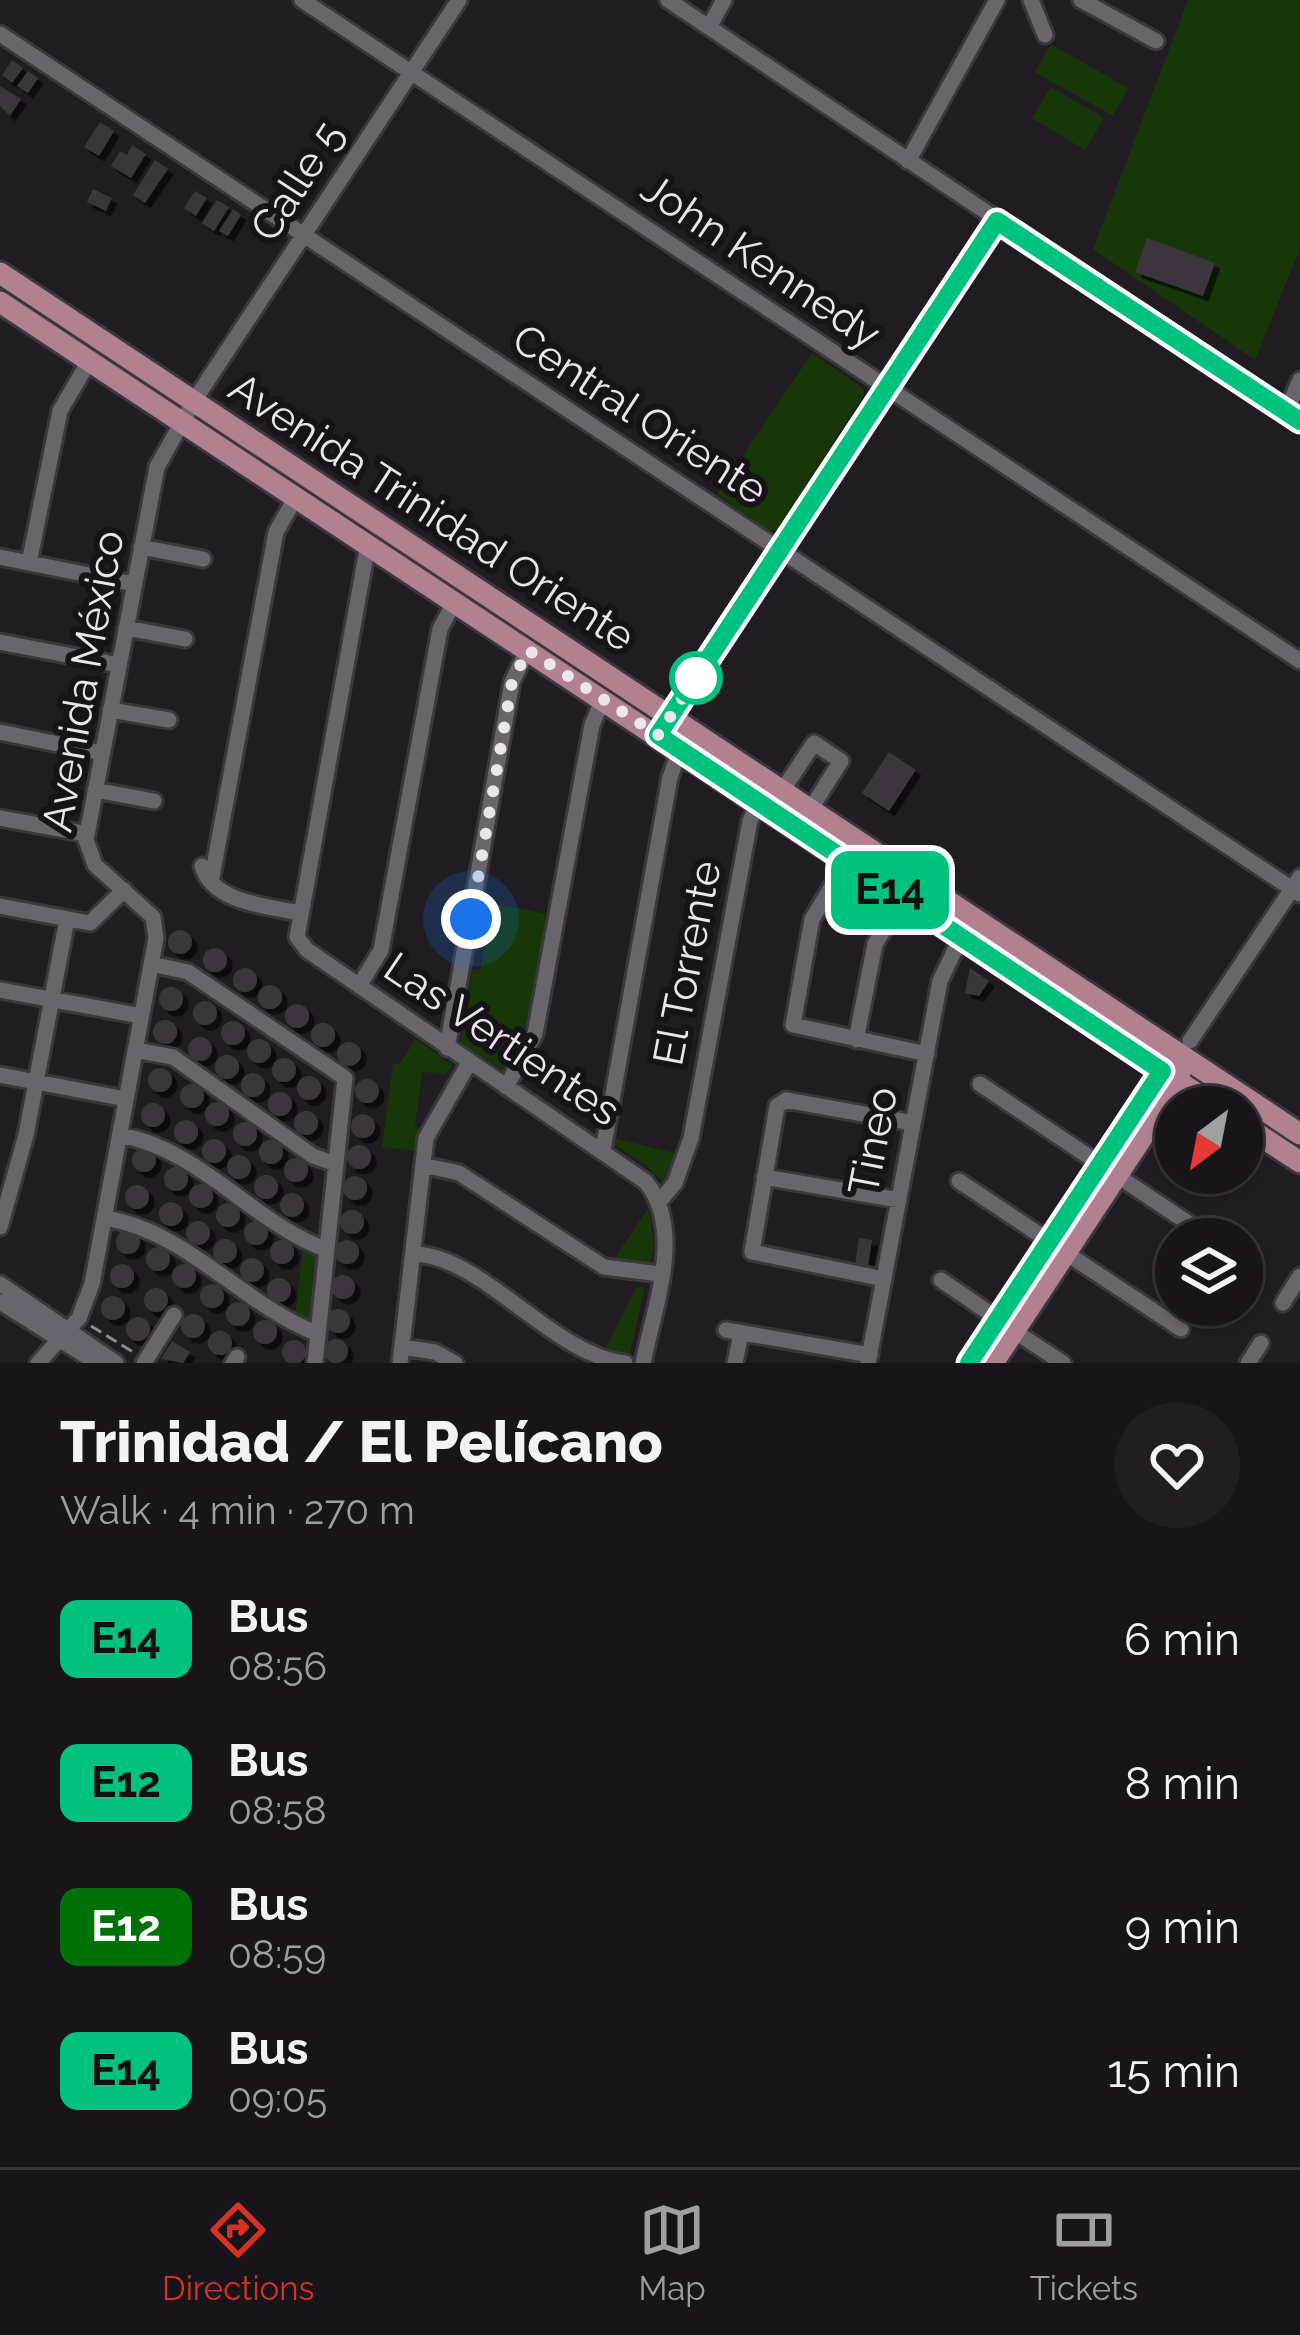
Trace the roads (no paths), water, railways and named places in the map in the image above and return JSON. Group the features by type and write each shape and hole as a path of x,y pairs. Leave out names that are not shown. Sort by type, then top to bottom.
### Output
{"main road":[{"name":"Avenida Trinidad Oriente","path":"0,273 664,726 680,750 1185,1086"},
{"name":"Avenida Trinidad Oriente","path":"3,310 89,361 603,699 664,726 782,791 1185,1048 1300,1134"},
{"path":"970,1363 1006,1325 1185,1048"},
{"path":"1263,1138 1300,1162"},
{"path":"993,1363 1006,1325"}],"street":[{"name":"John Kennedy","path":"302,0 1300,661"},
{"name":"Calle 5","path":"194,401 459,0"},
{"path":"668,0 1293,417 1300,380"},
{"path":"709,27 724,0"},
{"path":"908,161 997,0"},
{"path":"1030,0 1045,35"},
{"path":"1081,0 1156,41"},
{"name":"Central Oriente","path":"0,34 1297,887"},
{"path":"664,726 997,221"},
{"path":"28,563 60,411 89,361"},
{"name":"Avenida México","path":"38,1363 68,1328 92,1284 151,964 155,921 91,860 87,834 157,467 194,401"},
{"path":"211,882 276,532 296,496"},
{"path":"202,866 211,882 237,899 299,913 368,544"},
{"path":"141,548 203,559"},
{"path":"0,557 134,584"},
{"path":"359,986 381,950 440,629 455,601"},
{"path":"126,628 185,640"},
{"path":"0,642 119,665"},
{"path":"447,1048 512,682 528,650"},
{"path":"506,1088 535,1034 592,725 603,699"},
{"path":"110,710 169,720"},
{"path":"0,732 102,753"},
{"path":"782,791 814,743 841,761 810,810"},
{"path":"602,1150 670,777 680,750"},
{"path":"95,790 154,801"},
{"name":"El Torrente","path":"659,1202 675,1183 688,1149 750,821 759,802"},
{"path":"0,818 87,834"},
{"path":"847,861 812,919 793,1025 926,1054"},
{"path":"1185,1048 1297,887"},
{"path":"0,906 97,921 124,890"},
{"path":"856,1040 873,950 903,899"},
{"name":"Las Vertientes","path":"299,913 299,941 469,1064 636,1173 659,1202"},
{"path":"0,1227 36,1082 67,919"},
{"name":"Tineo","path":"869,1359 943,973 961,937"},
{"path":"151,964 188,972 345,1078 314,1363"},
{"path":"0,990 142,1016"},
{"path":"135,1050 173,1057 313,1156 336,1164"},
{"path":"454,1363 435,1352 401,1355 428,1129 469,1064"},
{"path":"0,1075 126,1099"},
{"path":"980,1084 1180,1218"},
{"path":"884,1279 752,1252 764,1177 780,1101 914,1124"},
{"path":"120,1135 162,1142 300,1240 327,1250"},
{"path":"423,1165 459,1173 604,1267 660,1274"},
{"path":"764,1177 898,1201"},
{"path":"959,1181 1181,1329"},
{"path":"643,1363 666,1236 659,1202"},
{"path":"105,1218 146,1224 284,1321 318,1334"},
{"path":"413,1255 443,1259 588,1352 625,1363"},
{"path":"1282,1303 1299,1279"},
{"path":"941,1280 1064,1363"},
{"path":"0,1284 116,1363"},
{"path":"0,1302 68,1328 98,1363"},
{"path":"145,1362 174,1315"},
{"path":"735,1363 734,1331 869,1359"},
{"path":"1248,1363 1261,1343"}]}
